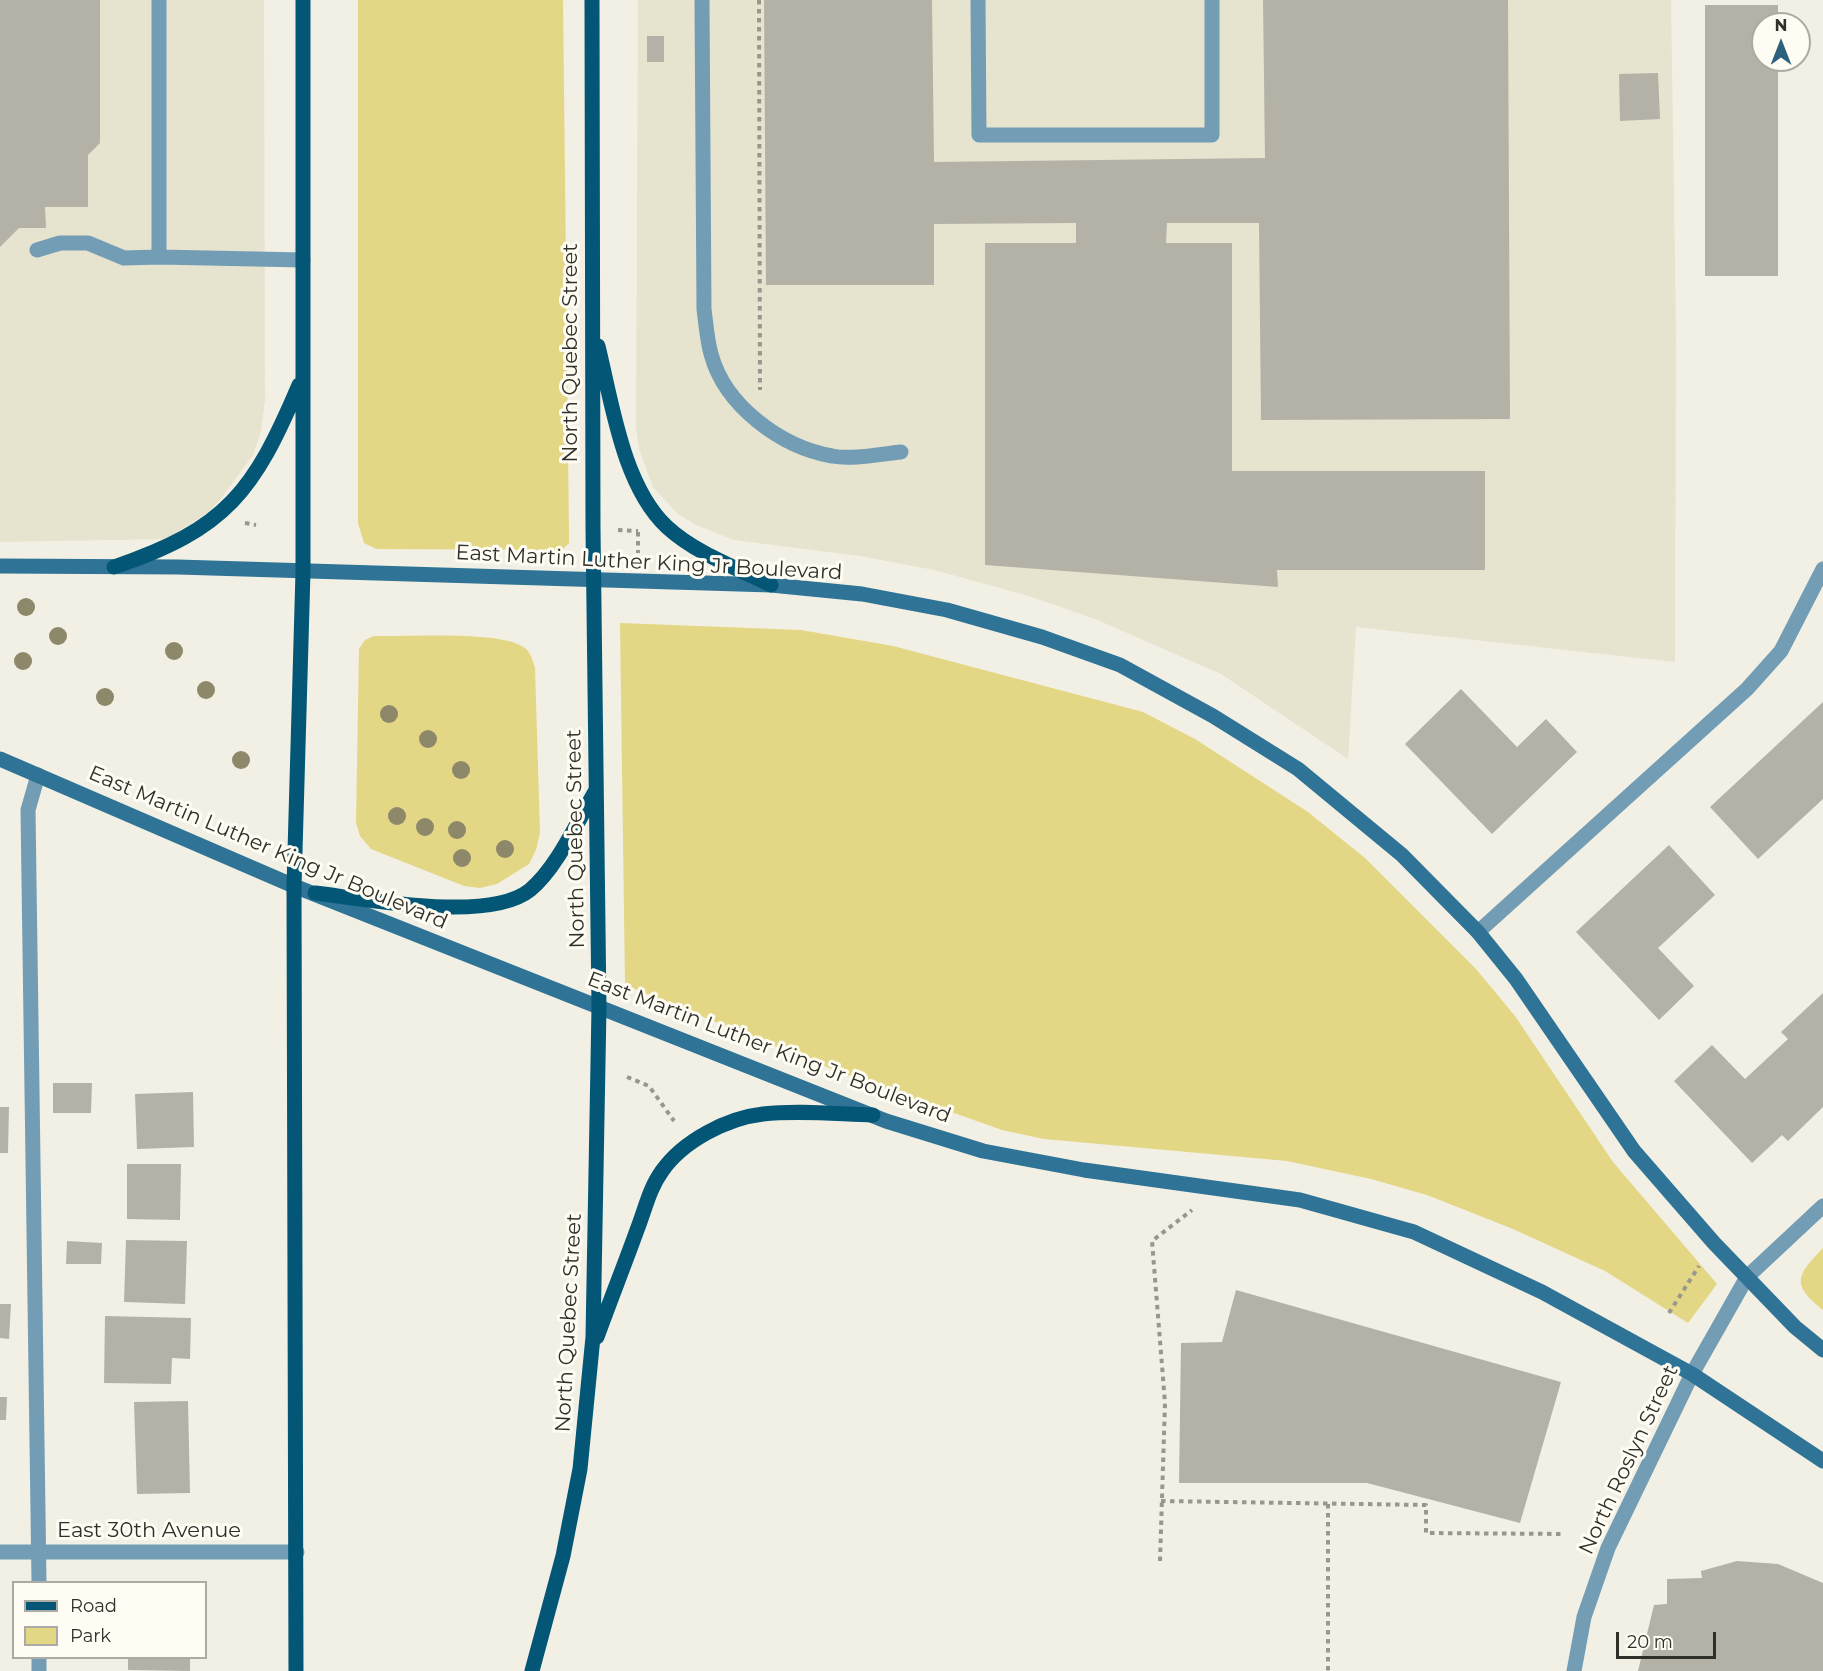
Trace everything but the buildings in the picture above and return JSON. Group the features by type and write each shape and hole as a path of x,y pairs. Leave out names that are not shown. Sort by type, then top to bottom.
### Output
{"main road":[{"path":"296,1671 294,886 303,572 303,0"},
{"name":"North Quebec Street","path":"532,1671 572,1512 586,1422 592,1348 599,1007 593,578 592,0"},
{"path":"592,326 627,459 650,509 668,528 694,545 771,585"},
{"path":"114,567 179,542 205,526 247,488 280,431 302,379"},
{"name":"East Martin Luther King Jr Boulevard","path":"0,566 593,578 771,585 862,594 947,610 1042,637 1120,665 1213,716 1298,769 1402,855 1479,932 1516,979 1634,1151 1688,1216 1795,1327 1823,1350"},
{"name":"East Martin Luther King Jr Boulevard","path":"0,759 294,886 873,1115 983,1151 1084,1170 1221,1187 1300,1200 1414,1232 1542,1292 1692,1374 1823,1461"},
{"path":"315,893 417,905 484,906 508,902 531,890 547,870 596,789"},
{"path":"592,1348 646,1201 662,1171 676,1156 707,1134 753,1116 787,1113 873,1115"}],"street":[{"path":"159,0 159,257"},
{"path":"702,0 704,309 711,356 734,400 750,415 793,443 833,457 901,452"},
{"path":"978,0 979,135 1212,135 1212,0"},
{"path":"37,250 60,243 88,243 124,258 303,260"},
{"path":"1479,932 1748,689 1781,651 1823,569"},
{"path":"38,775 28,810 39,1581"},
{"name":"North Roslyn Street","path":"1574,1671 1584,1617 1608,1548 1692,1374 1747,1277 1823,1206"},
{"name":"East 30th Avenue","path":"0,1552 297,1552"}],"path":[{"path":"759,0 760,394"},
{"path":"638,531 638,553"},
{"path":"627,1077 649,1086 674,1121"},
{"path":"1160,1561 1164,1403 1152,1241 1221,1187"},
{"path":"1669,1313 1699,1266"},
{"path":"1161,1501 1426,1505 1426,1533 1564,1534"},
{"path":"1328,1504 1328,1671"}],"shaded area":[{"path":"0,0 264,0 265,400 261,431 253,455 220,500 207,513 167,539 0,542"},
{"path":"638,0 1671,0 1676,331 1675,662 1356,627 1348,759 1221,674 1095,619 1029,596 934,570 860,556 734,540 696,525 678,514 653,487 639,449 636,427"}],"green space":[{"path":"358,0 563,0 569,543 562,550 376,549 364,543 358,523"},
{"path":"620,623 801,630 893,646 1143,712 1195,739 1308,812 1365,858 1476,969 1515,1016 1613,1162 1717,1284 1688,1323 1605,1271 1513,1229 1427,1195 1371,1179 1287,1161 1044,1139 1002,1130 839,1072 625,985"},
{"path":"374,636 453,636 496,639 513,642 525,648 530,655 535,668 540,833 536,850 529,864 497,884 480,888 464,886 371,849 360,836 356,823 359,649 365,640"},
{"path":"1823,1248 1823,1310 1805,1293 1801,1279 1807,1265"}]}
